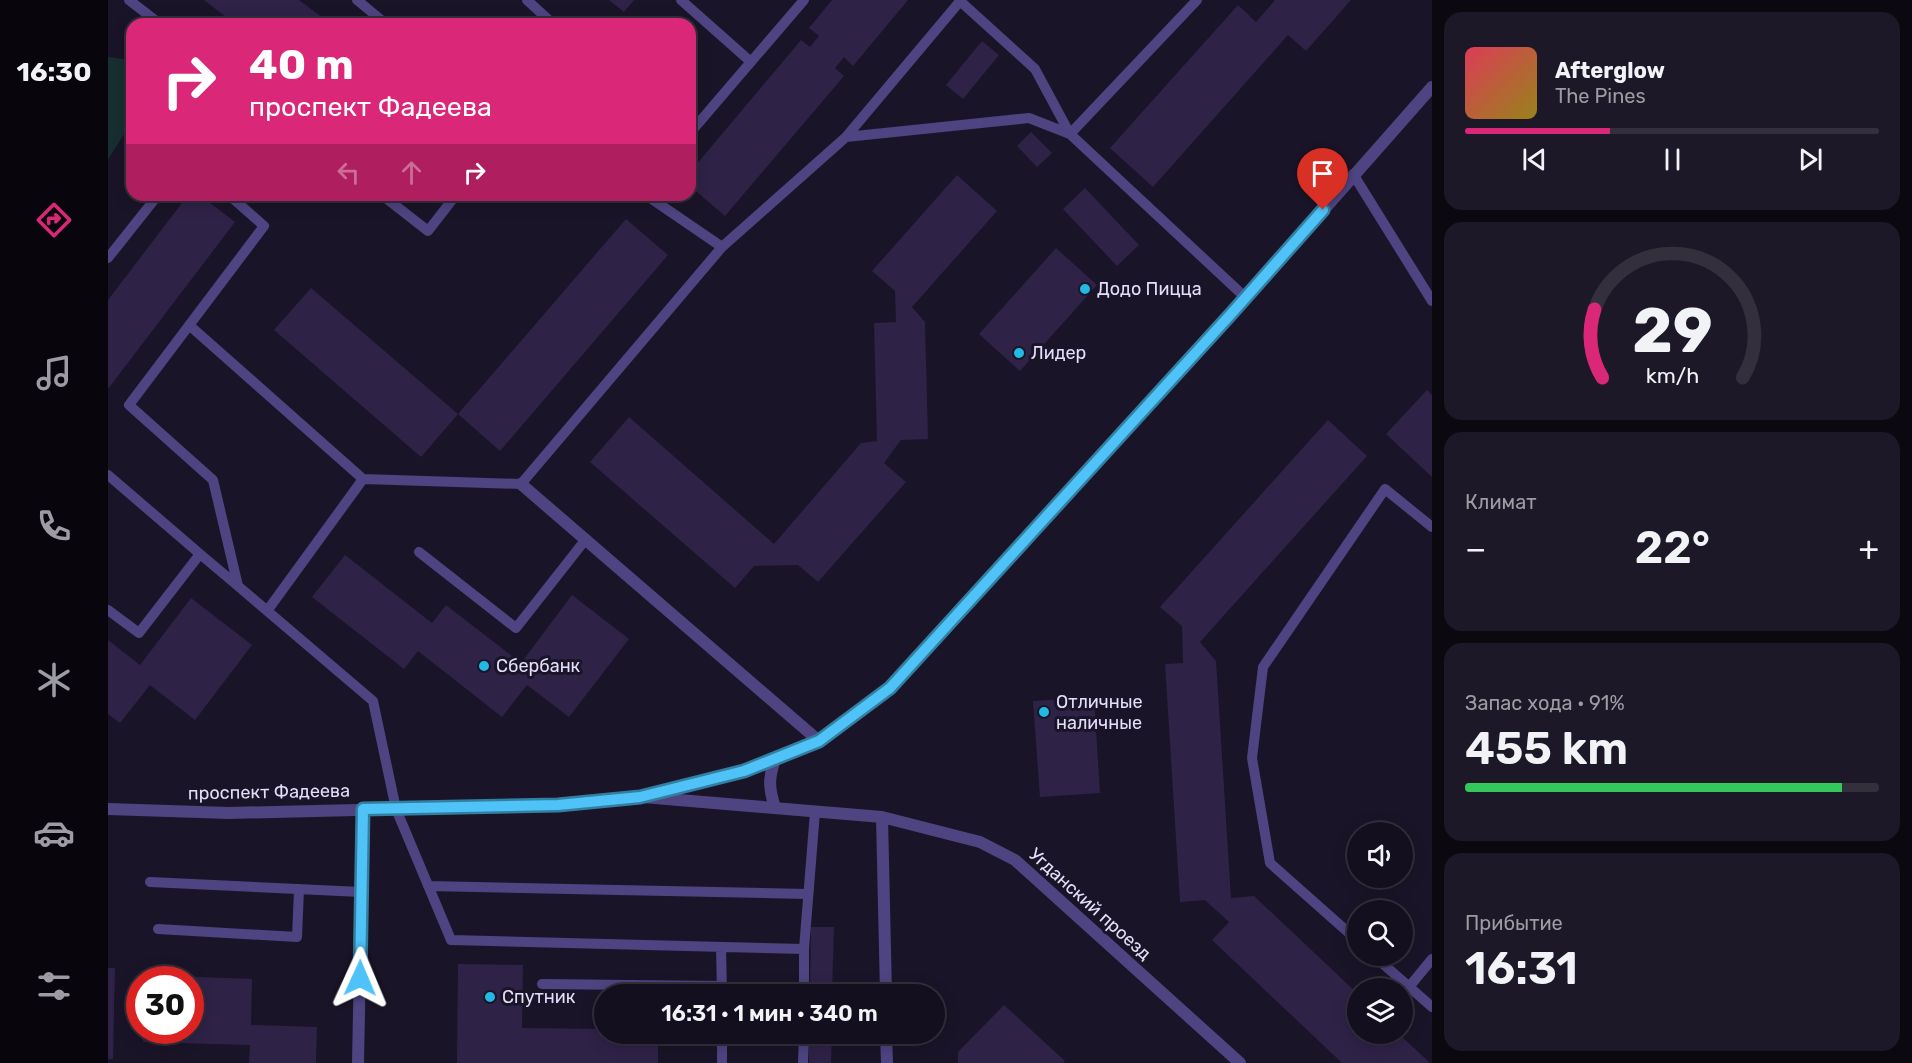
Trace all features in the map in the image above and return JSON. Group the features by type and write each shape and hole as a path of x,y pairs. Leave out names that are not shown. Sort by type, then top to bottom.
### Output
{"street":[{"name":"проспект Фадеева","path":"108,809 229,813 558,805 640,797 744,771 819,741 890,688 1246,298 1432,87"},
{"path":"521,484 819,741"},
{"path":"775,759 769,777 775,808"},
{"name":"Угданский проезд","path":"640,797 882,817 980,842 1015,860 1240,1063"},
{"path":"358,1063 363,809"},
{"path":"882,817 886,984"},
{"path":"886,1044 887,1063"}],"lane":[{"path":"129,0 152,18"},
{"path":"357,0 379,18"},
{"path":"527,0 546,18"},
{"path":"681,0 752,62"},
{"path":"696,126 804,0"},
{"path":"189,325 363,479 521,484 722,247 846,137 961,0 1035,69 1070,134 1246,298"},
{"path":"1070,134 1197,0"},
{"path":"846,137 1029,118 1070,134"},
{"path":"1353,174 1432,301"},
{"path":"108,258 153,201"},
{"path":"236,201 264,226 129,405 213,480 238,586"},
{"path":"390,201 428,231 451,201"},
{"path":"655,201 722,247"},
{"path":"108,475 373,701 396,809 451,940 804,949"},
{"path":"267,611 363,479"},
{"path":"1347,931 1270,863 1252,758 1263,667 1385,489 1432,527"},
{"path":"419,552 516,628 585,539"},
{"path":"108,610 139,633 200,554"},
{"path":"804,984 807,894 815,812"},
{"path":"150,882 362,892"},
{"path":"428,885 807,894"},
{"path":"158,929 297,937 299,889"},
{"path":"721,947 722,984"},
{"path":"1413,982 1432,959"},
{"path":"1385,966 1399,978"},
{"path":"542,984 594,986"},
{"path":"1413,990 1432,1007"},
{"path":"722,1044 722,1063"},
{"path":"803,1063 804,1044"}],"green space":[{"path":"108,57 126,59 126,131 108,159"}],"building":[{"path":"204,0 299,0 323,18 227,18"},
{"path":"609,0 634,0 624,12"},
{"path":"832,0 908,0 853,66 844,57 835,68 844,76 725,216 696,191 696,165 801,40 810,47 819,36 809,28"},
{"path":"1275,0 1351,0 1306,51 1288,35 1153,187 1110,148 1238,5 1256,22"},
{"path":"982,41 999,55 963,99 946,85"},
{"path":"1031,132 1052,153 1037,167 1017,146"},
{"path":"957,175 997,211 912,307 925,322 928,439 901,440 884,463 906,482 818,582 798,565 754,566 735,588 590,462 629,417 774,544 861,443 877,441 874,323 896,322 895,291 872,271"},
{"path":"1085,188 1139,245 1117,266 1063,209"},
{"path":"183,201 208,201 235,222 108,389 108,300"},
{"path":"626,219 668,255 500,451 458,414"},
{"path":"1056,248 1097,285 1020,371 979,334"},
{"path":"311,288 458,414 421,457 274,330"},
{"path":"1427,390 1432,395 1432,477 1386,434"},
{"path":"1328,420 1367,456 1200,642 1216,661 1231,898 1254,896 1347,984 1347,1044 1410,1044 1430,1063 1342,1063 1212,940 1229,922 1205,900 1180,902 1165,664 1183,663 1182,626 1160,607"},
{"path":"345,555 432,623 446,605 521,663 572,595 629,639 569,717 527,685 502,717 418,651 404,669 312,597"},
{"path":"191,598 252,645 195,720 150,685 120,723 108,714 108,640 140,665"},
{"path":"1094,697 1100,793 1040,797 1033,701"},
{"path":"811,927 834,927 832,984 810,984"},
{"name":"Спутник","path":"458,964 523,965 522,1028 594,1029 594,1044 658,1044 658,1063 457,1063"},
{"path":"108,968 115,968 113,1059 108,1059"},
{"path":"204,977 252,979 251,1025 317,1027 316,1063 249,1063 250,1045 204,1044"},
{"path":"1004,1005 1065,1061 1063,1063 958,1063 958,1052"},
{"path":"809,1044 832,1044 831,1063 809,1063"}],"place":[{"name":"Додо Пицца","path":"1085,289"},
{"name":"Лидер","path":"1019,353"},
{"name":"Сбербанк","path":"484,666"},
{"name":"Отличные наличные","path":"1044,712"},
{"name":"Спутник","path":"490,997"}],"route":[{"path":"360,978 363,809 558,805 640,797 744,771 819,741 890,688 1323,210"}]}
